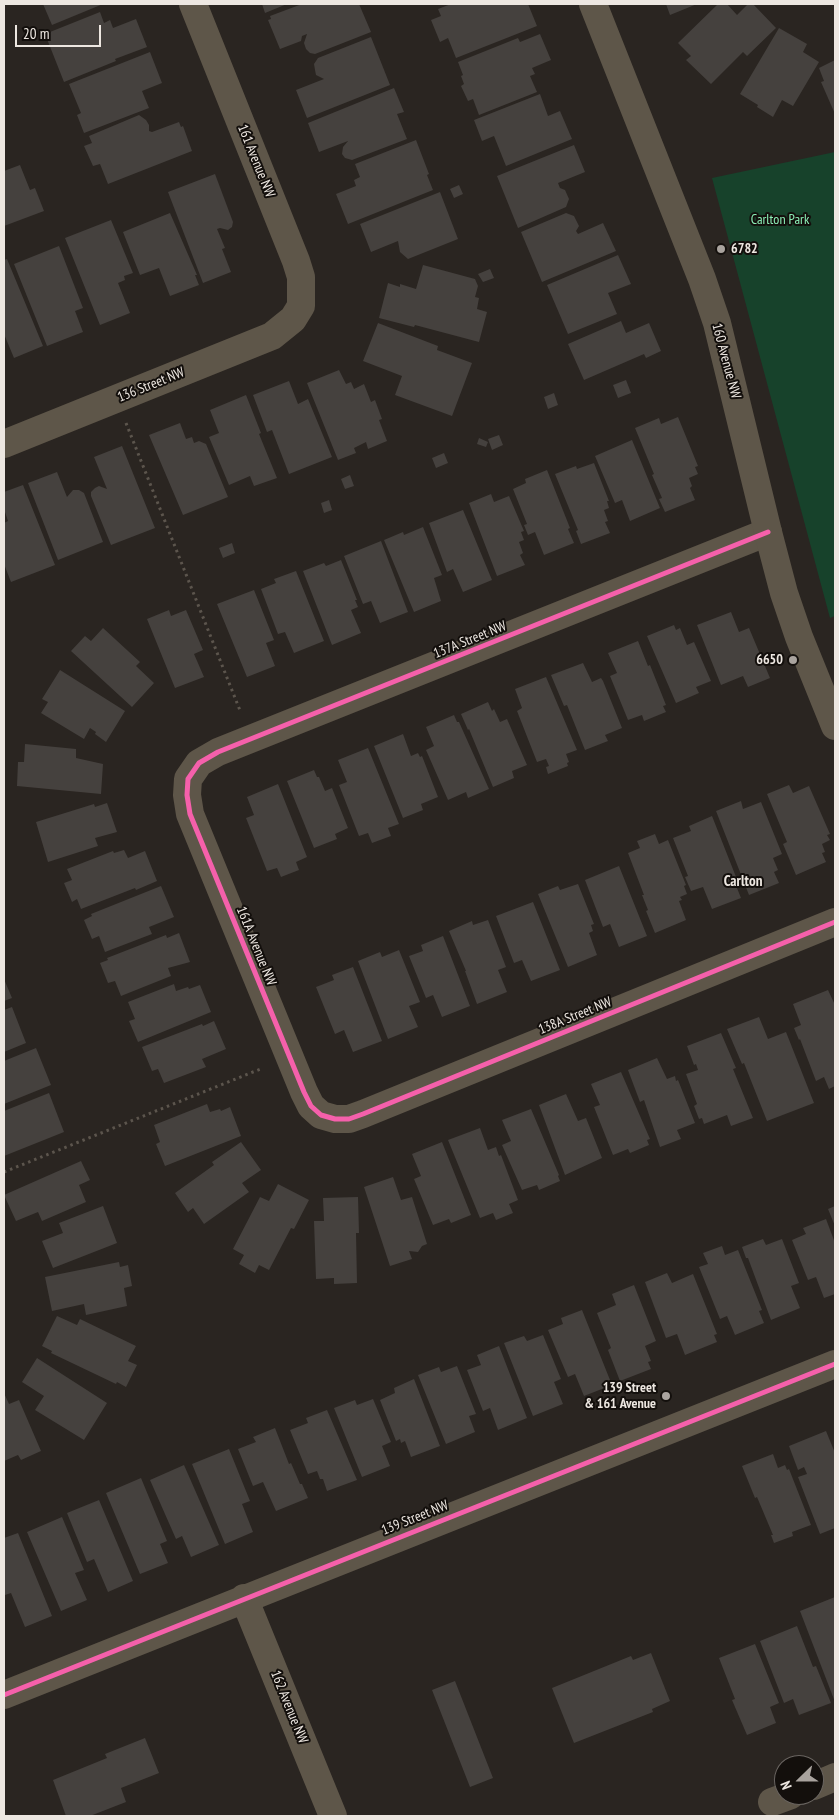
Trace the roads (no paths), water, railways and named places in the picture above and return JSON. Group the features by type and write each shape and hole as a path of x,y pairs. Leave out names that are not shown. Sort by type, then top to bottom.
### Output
{"street":[{"name":"161 Avenue NW","path":"193,4 296,260 301,277 302,292 301,306 293,319"},
{"name":"160 Avenue NW","path":"593,4 686,235 717,323 784,593 799,637 835,726"},
{"name":"136 Street NW","path":"4,444 272,336 293,319"},
{"name":"137A Street NW","path":"188,779 199,763 218,752 768,532"},
{"name":"161A Avenue NW","path":"188,779 186,796 190,814 304,1092 311,1106 321,1115"},
{"name":"138A Street NW","path":"321,1115 335,1119 349,1119 363,1114 835,922"},
{"name":"139 Street NW","path":"4,1695 835,1364"},
{"name":"162 Avenue NW","path":"244,1598 333,1816"}],"place":[{"name":"6782","path":"721,249"},
{"name":"6650","path":"793,660"},
{"name":"139 Street & 161 Avenue","path":"666,1396"}],"district":[{"name":"Carlton","path":"743,882"}],"park label":[{"name":"Carlton Park","path":"780,220"}]}
